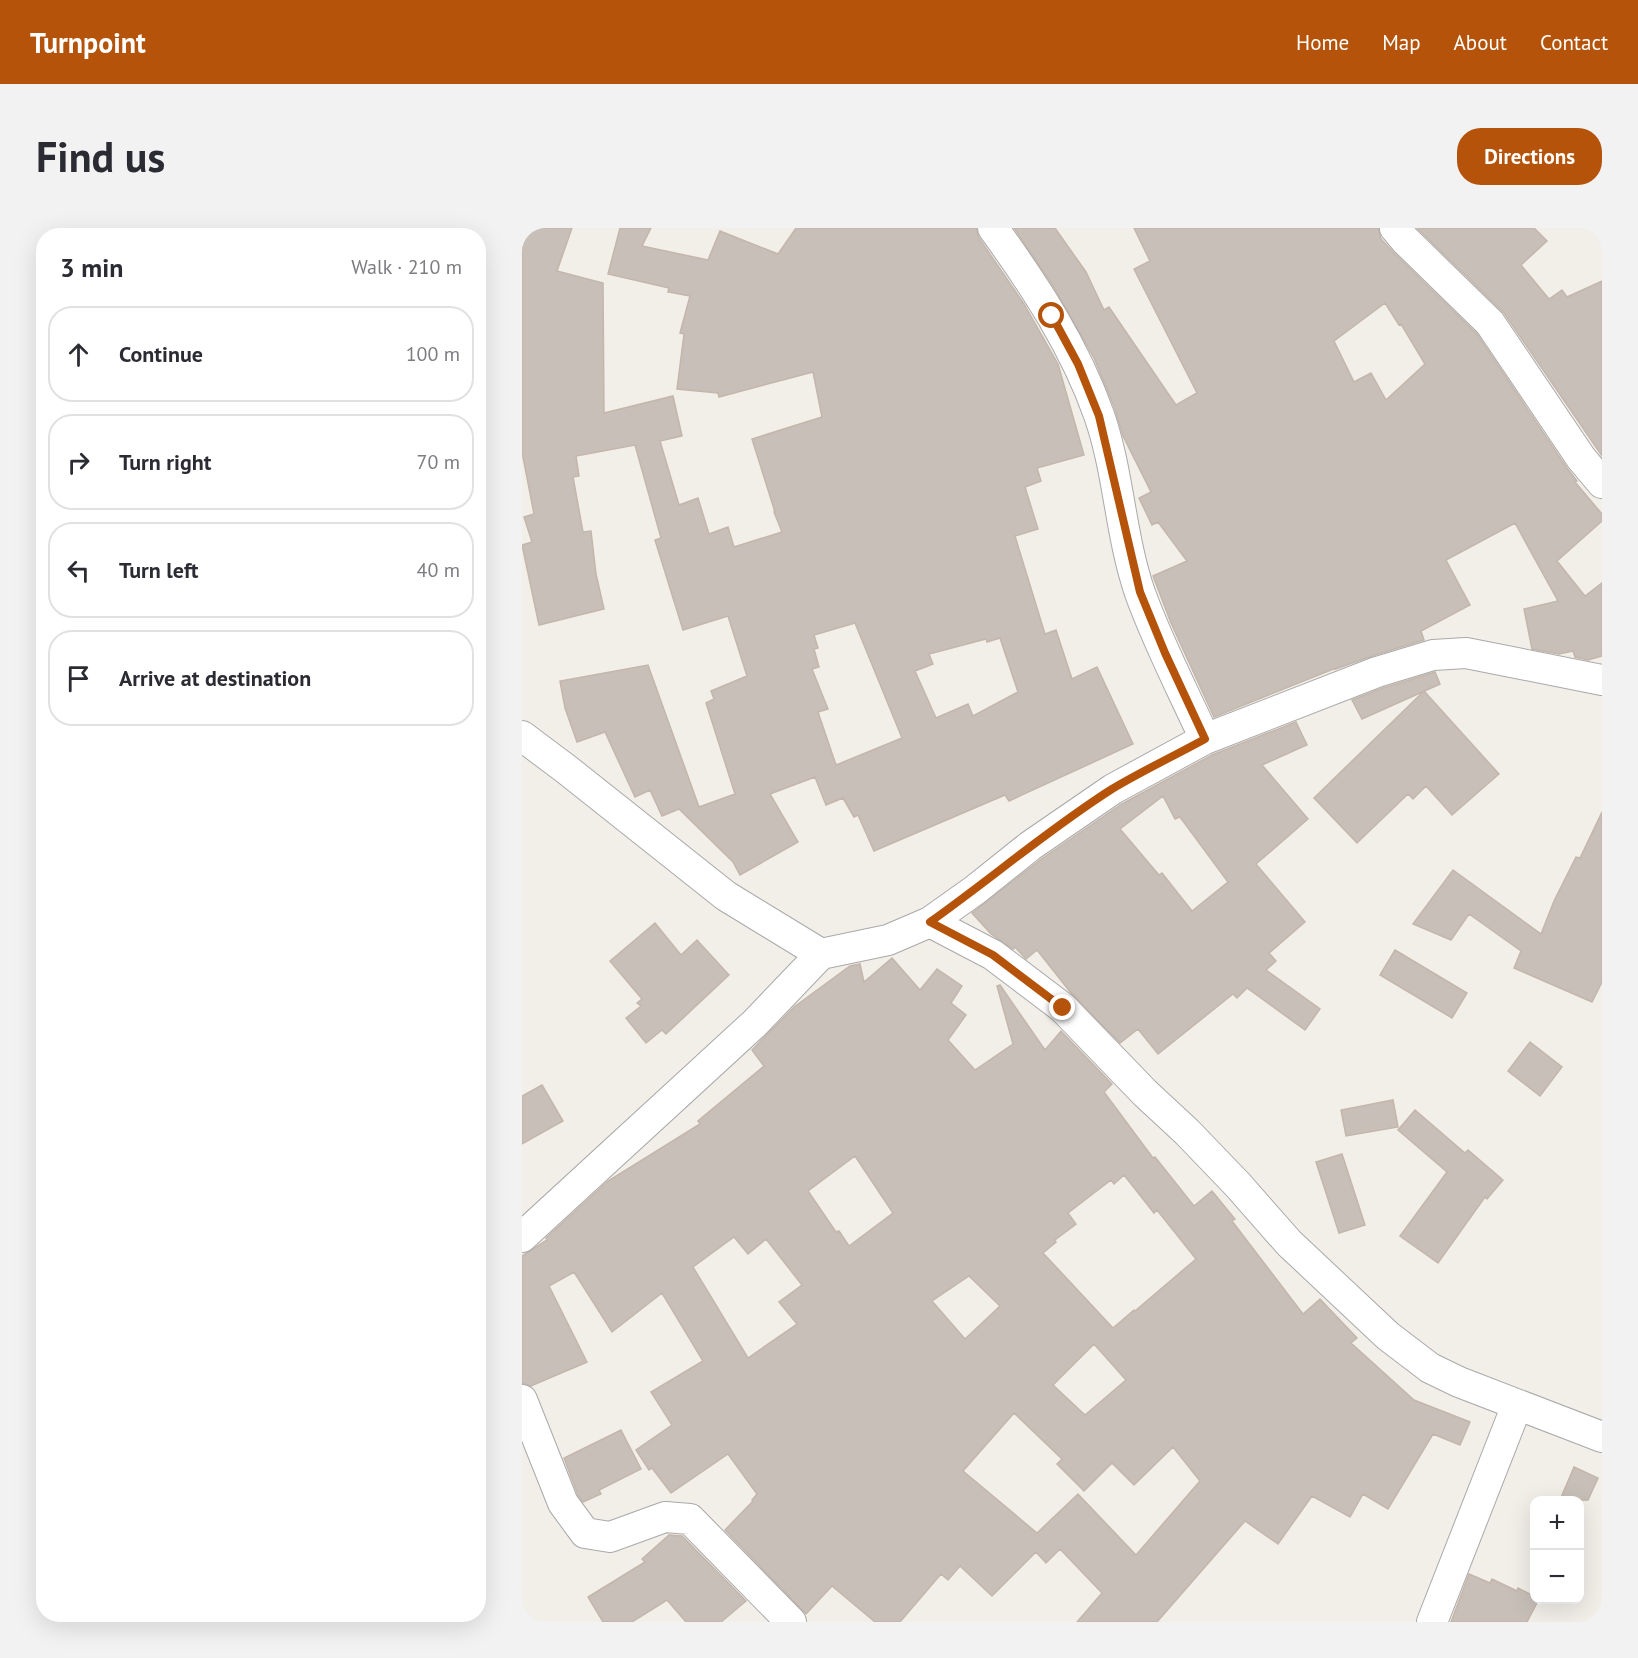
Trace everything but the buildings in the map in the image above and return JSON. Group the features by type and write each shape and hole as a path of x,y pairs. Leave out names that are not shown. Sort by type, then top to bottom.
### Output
{"street":[{"path":"993,228 1052,316 1087,385 1099,416 1140,592 1165,653 1205,739"},
{"path":"1395,228 1490,323 1581,458 1602,483"},
{"path":"522,1237 755,1023 821,954 888,939 930,922 1030,846 1113,789 1205,739 1354,680 1433,655 1466,652 1602,680"},
{"path":"522,736 726,896 821,954"},
{"path":"930,922 993,955 1063,1008 1145,1093 1187,1132 1288,1243 1388,1336 1430,1368 1517,1405 1602,1437"},
{"path":"522,1400 563,1503 585,1533 610,1537 665,1517 690,1519 791,1622"},
{"path":"1432,1622 1517,1405"}],"route":[{"path":"1052,316 1078,364 1099,416 1140,592 1165,653 1205,739 1113,789 1030,846 930,922 993,955 1063,1008"}]}
